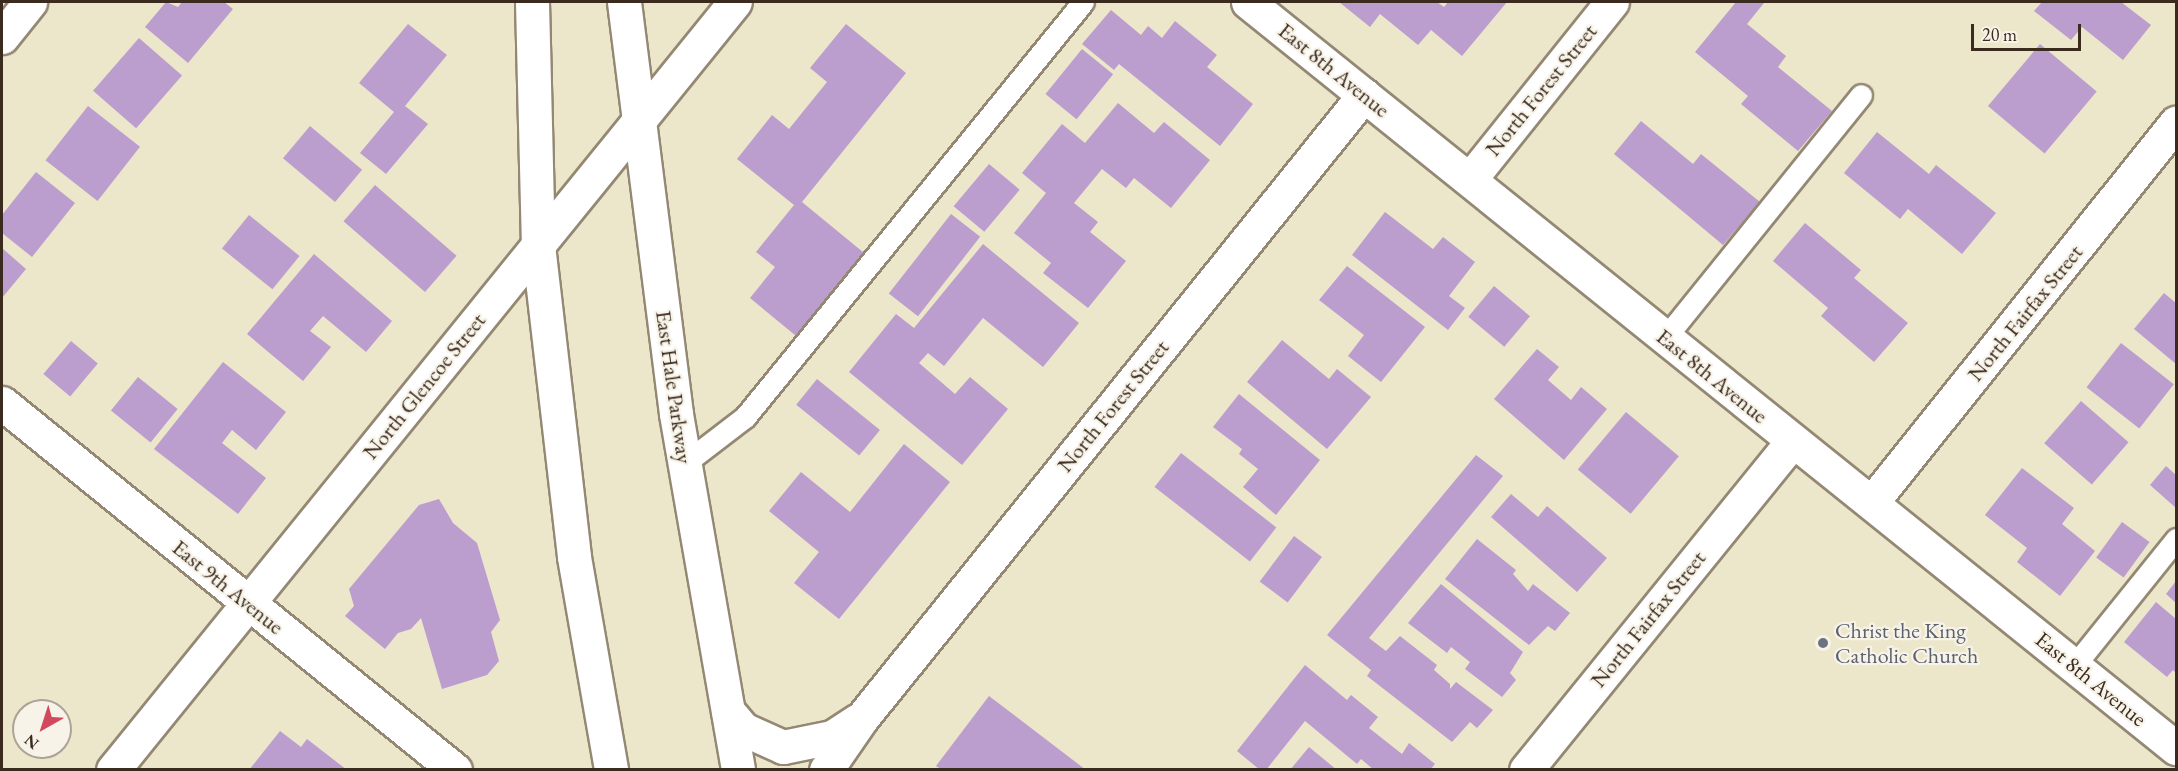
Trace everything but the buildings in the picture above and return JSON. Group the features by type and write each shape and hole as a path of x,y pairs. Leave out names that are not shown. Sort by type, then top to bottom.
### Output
{"street":[{"path":"2,37 30,2"},
{"path":"532,2 538,245 574,557 611,770"},
{"name":"East Hale Parkway","path":"624,2 685,463 738,770"},
{"name":"North Glencoe Street","path":"113,770 735,2"},
{"name":"East 8th Avenue","path":"1248,2 2176,748"},
{"name":"North Forest Street","path":"1470,179 1612,2"},
{"name":"North Forest Street","path":"826,770 862,718 1364,95"},
{"name":"North Fairfax Street","path":"1872,502 2176,123"},
{"name":"East 9th Avenue","path":"2,403 455,770"},
{"name":"North Fairfax Street","path":"1526,770 1792,441"},
{"name":"North Forest Street","path":"728,711 743,729 783,747 832,737 862,718"}],"lane":[{"path":"685,463 745,417 1083,2"},
{"path":"1665,338 1861,95"},
{"path":"2074,666 2176,539"}],"place":[{"name":"Christ the King Catholic Church","path":"1823,643"}]}
